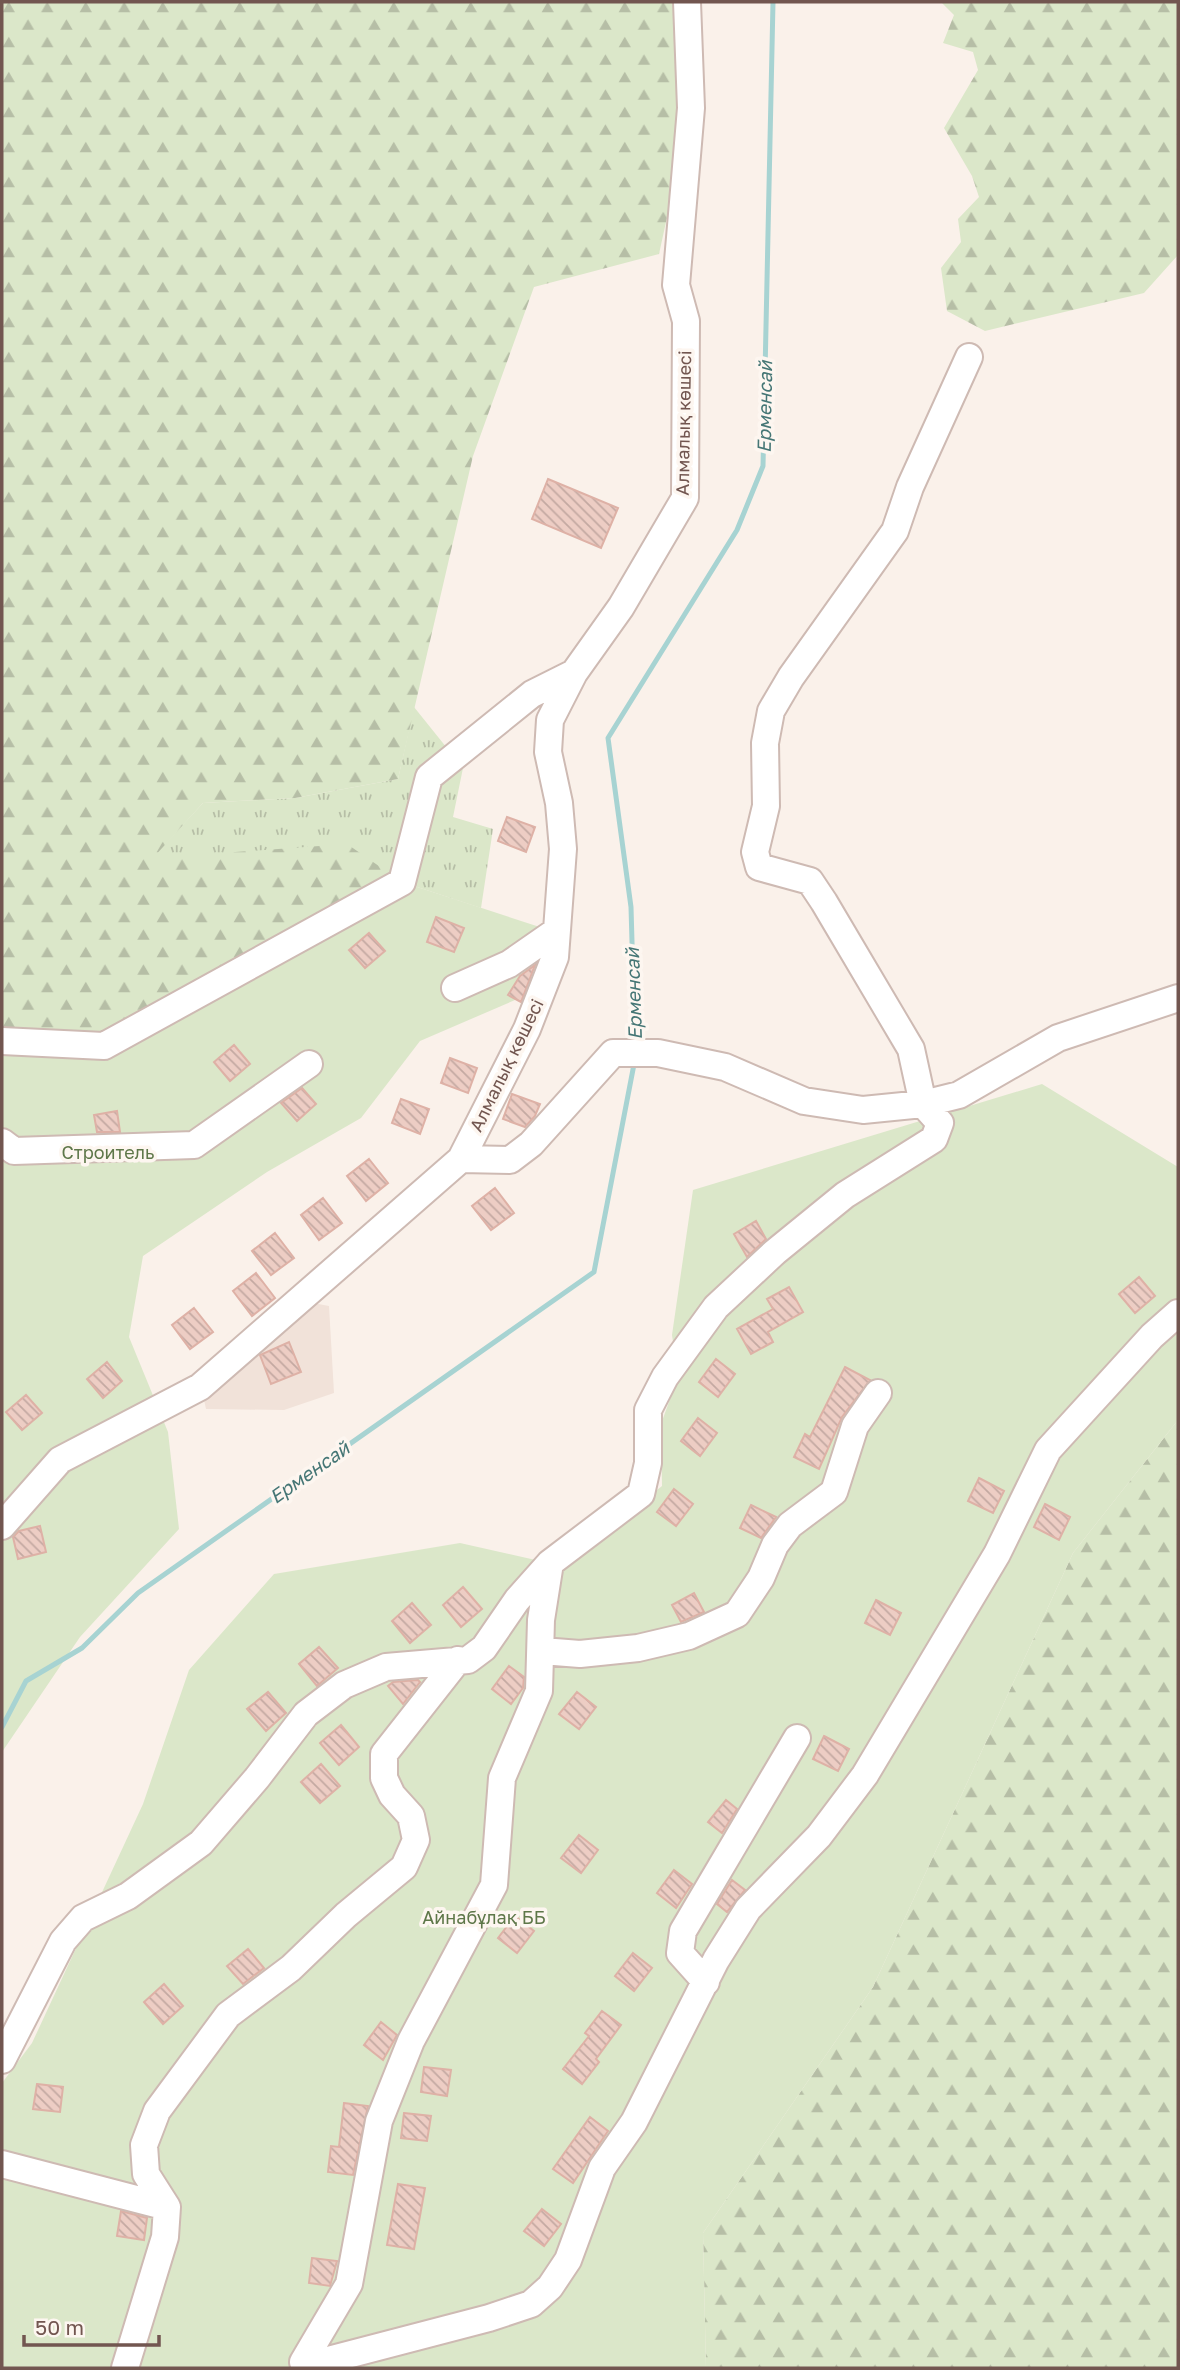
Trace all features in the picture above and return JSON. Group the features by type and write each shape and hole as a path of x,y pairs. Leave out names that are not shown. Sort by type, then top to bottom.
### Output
{"street":[{"name":"Алмалық көшесі","path":"2,1526 60,1460 200,1387 461,1158 527,1029 555,957 563,849 559,803 548,752 550,720 573,673 621,607 685,498 685,321 676,285 691,108 687,2"},
{"path":"2,2060 63,1941 83,1917 128,1896 201,1843 257,1778 306,1714 344,1685 386,1667 468,1660 484,1648 517,1600 550,1563 641,1494 648,1463 648,1410 665,1377 716,1307 775,1252 845,1195 934,1139 940,1123 923,1104 911,1049 824,902 810,881 759,867 755,852 766,806 765,743 771,711 791,677 895,531 909,486 969,357"},
{"path":"2,1041 104,1046 402,882 429,777 533,694 573,673"},
{"path":"455,988 509,964 555,932"},
{"path":"461,1158 510,1160 531,1144 613,1053 621,1051 658,1053 725,1067 804,1101 863,1110 923,1104 959,1095 1058,1038 1178,998"},
{"path":"2,1142 14,1151 194,1145 309,1064"},
{"path":"315,2365 489,2318 531,2304 550,2287 568,2260 602,2168 634,2122 716,1960 748,1909 819,1836 865,1775 997,1554 1048,1450 1152,1336 1178,1313"},
{"path":"542,1651 580,1654 638,1648 689,1636 737,1614 761,1578 775,1545 790,1525 834,1492 855,1426 878,1393"},
{"path":"315,2365 349,2284 380,2121 411,2041 494,1885 502,1778 539,1691 541,1620 550,1563"},
{"path":"125,2368 165,2237 167,2207 146,2174 144,2145 157,2111 228,2015 291,1968 346,1915 404,1867 416,1840 411,1816 392,1795 384,1778 384,1754 458,1660"},
{"path":"706,1982 680,1953 683,1931 797,1738"},
{"path":"4,2169 167,2207"}],"shaded area":[{"path":"313,1303 329,1306 334,1393 284,1410 206,1409 203,1395"}],"green space":[{"path":"2,2 682,2 691,108 659,254 534,287 473,456 398,779 295,798 203,803 153,858 347,844 402,882 104,1046 2,1041"},
{"path":"941,2 1178,2 1178,255 1144,293 985,331 947,311 941,268 961,242 958,219 979,197 972,176 944,128 978,70 973,52 943,43 954,15"},
{"path":"414,707 463,768 453,817 493,829 481,908 402,882 152,858 203,803 295,798 398,779"},
{"name":"Строитель","path":"402,882 555,932 543,988 420,1041 361,1118 267,1172 143,1256 129,1337 168,1432 179,1529 80,1637 2,1752 2,1041 104,1046"},
{"name":"Айнабұлақ ББ","path":"1042,1084 1178,1167 1178,1420 1073,1553 873,1987 703,2233 706,2368 2,2368 2,2083 32,2043 143,1804 189,1670 274,1574 460,1543 562,1566 662,1486 661,1424 678,1377 672,1335 693,1190"},
{"path":"1178,1420 1178,2368 706,2368 703,2233 873,1987 1073,1553"}],"building":[{"path":"548,479 618,508 601,548 532,519"},
{"path":"507,817 535,827 526,852 498,841"},
{"path":"436,917 464,928 454,952 427,942"},
{"path":"369,933 385,951 365,968 349,950"},
{"path":"535,965 521,1002 508,995 520,976"},
{"path":"234,1045 250,1064 230,1081 214,1062"},
{"path":"450,1058 477,1068 468,1093 441,1083"},
{"path":"302,1088 316,1104 297,1121 281,1103"},
{"path":"512,1094 540,1104 535,1116 525,1127 503,1119"},
{"path":"401,1099 429,1109 420,1134 392,1123"},
{"path":"117,1111 120,1132 97,1132 94,1115"},
{"path":"369,1159 388,1183 366,1201 347,1176"},
{"path":"495,1188 514,1213 491,1230 472,1206"},
{"path":"323,1198 342,1223 319,1240 301,1215"},
{"path":"756,1221 766,1239 747,1257 734,1234"},
{"path":"275,1233 294,1258 271,1275 252,1251"},
{"path":"256,1273 275,1298 252,1316 233,1291"},
{"path":"1139,1277 1155,1296 1135,1313 1119,1294"},
{"path":"789,1287 803,1312 768,1332 773,1342 751,1354 737,1329 773,1309 767,1299"},
{"path":"194,1308 213,1332 190,1349 172,1325"},
{"path":"289,1342 301,1372 271,1384 260,1355"},
{"path":"716,1359 735,1374 718,1397 699,1382"},
{"path":"107,1362 122,1381 103,1398 87,1379"},
{"path":"845,1367 870,1380 842,1417 819,1469 794,1457 805,1434 810,1437"},
{"path":"26,1395 42,1413 22,1430 6,1412"},
{"path":"698,1418 717,1433 700,1456 681,1441"},
{"path":"979,1478 1004,1491 993,1513 968,1501"},
{"path":"674,1489 693,1504 676,1526 657,1512"},
{"path":"1045,1504 1070,1517 1059,1540 1034,1527"},
{"path":"751,1505 776,1517 761,1538 740,1528"},
{"path":"40,1526 46,1552 18,1559 13,1537 19,1531"},
{"path":"463,1587 482,1609 461,1627 443,1605"},
{"path":"694,1593 704,1612 681,1622 672,1605"},
{"path":"876,1600 901,1613 890,1635 865,1623"},
{"path":"412,1603 431,1625 410,1643 392,1621"},
{"path":"319,1647 338,1668 317,1686 299,1664"},
{"path":"509,1666 524,1677 523,1688 511,1704 492,1689"},
{"path":"393,1682 420,1682 403,1704 388,1686"},
{"path":"268,1692 286,1713 266,1731 247,1709"},
{"path":"577,1692 596,1707 579,1729 559,1714"},
{"path":"341,1725 359,1747 339,1765 320,1743"},
{"path":"824,1736 849,1749 838,1771 813,1759"},
{"path":"321,1764 340,1786 320,1803 301,1782"},
{"path":"726,1800 737,1809 722,1833 708,1822"},
{"path":"579,1835 598,1850 581,1873 561,1858"},
{"path":"674,1870 692,1884 676,1908 657,1893"},
{"path":"732,1880 745,1890 727,1912 717,1904"},
{"path":"515,1916 534,1931 517,1953 498,1938"},
{"path":"248,1949 264,1968 243,1984 227,1966"},
{"path":"633,1953 652,1968 634,1991 615,1976"},
{"path":"164,1984 183,2006 163,2024 144,2002"},
{"path":"602,2011 621,2025 596,2059 599,2062 582,2084 563,2069 589,2036 585,2033"},
{"path":"381,2022 397,2035 383,2060 364,2045"},
{"path":"424,2067 451,2070 447,2096 421,2092"},
{"path":"37,2084 63,2087 60,2112 33,2109"},
{"path":"344,2103 368,2106 353,2175 328,2172 331,2146 339,2147"},
{"path":"404,2113 431,2116 427,2141 401,2138"},
{"path":"590,2117 608,2131 573,2183 553,2169"},
{"path":"398,2184 425,2188 414,2249 387,2245"},
{"path":"542,2209 561,2224 544,2246 524,2231"},
{"path":"121,2211 147,2218 144,2240 117,2236"},
{"path":"312,2258 337,2261 330,2286 309,2283"}],"waterway":[{"name":"Ерменсай","path":"635,1046 631,907 608,738 737,530 763,466 773,2"},
{"name":"Ерменсай","path":"2,1727 26,1681 82,1648 138,1593 594,1272 635,1059"}]}
